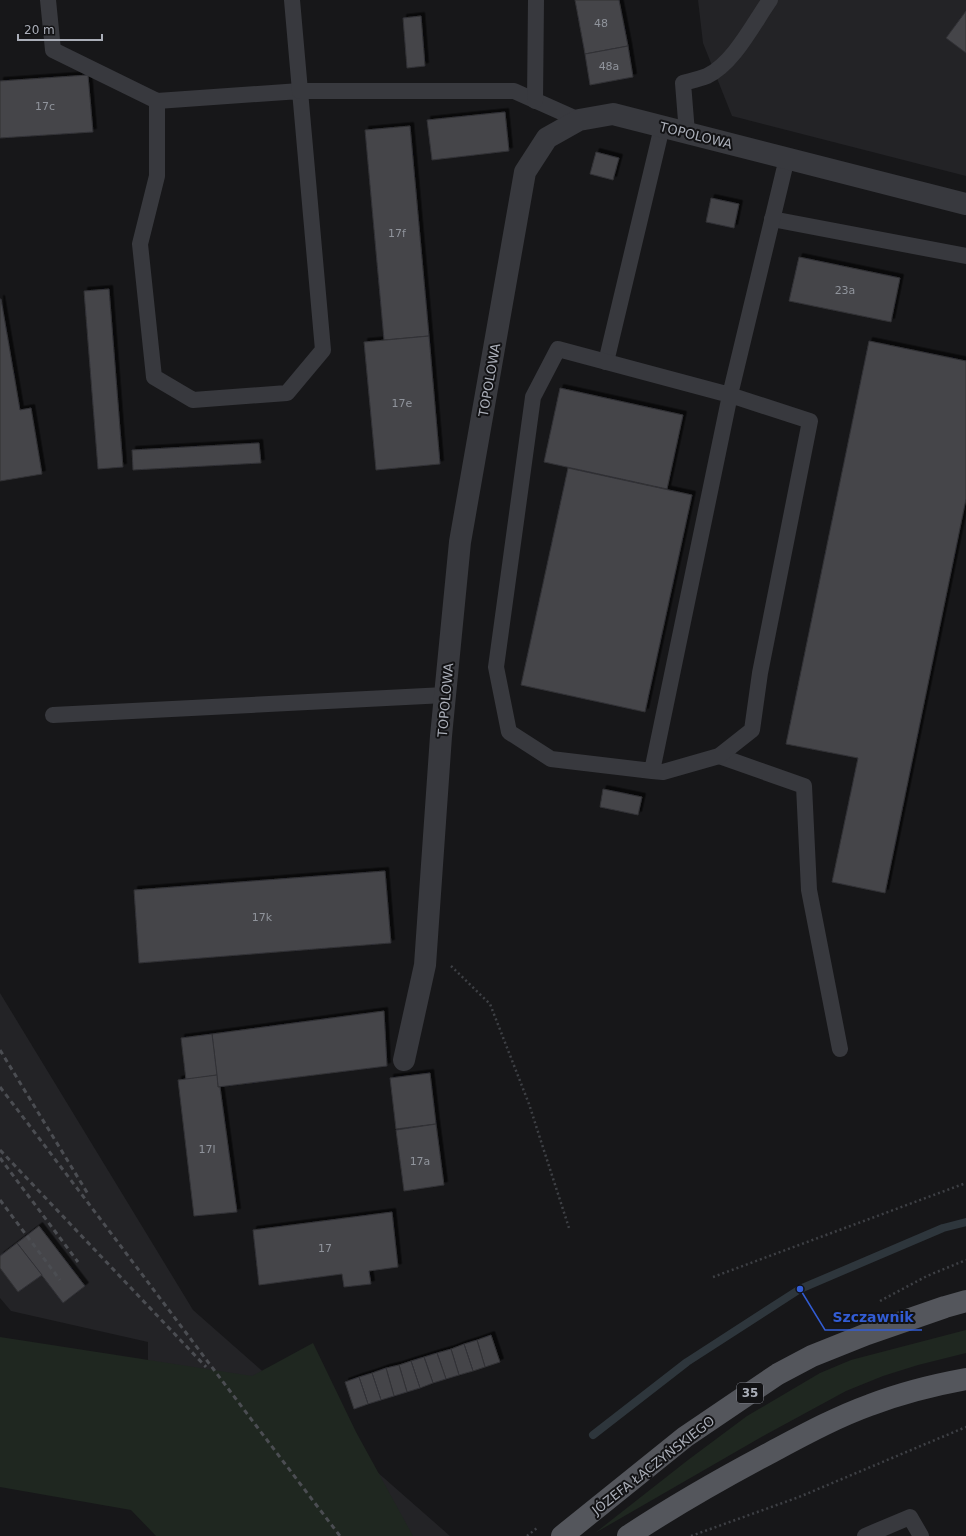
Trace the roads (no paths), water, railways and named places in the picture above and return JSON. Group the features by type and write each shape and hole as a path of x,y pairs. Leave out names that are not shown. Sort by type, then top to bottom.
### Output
{"main road":[{"name":"JÓZEFA ŁĄCZYŃSKIEGO","path":"562,1536 685,1437 778,1374 812,1356 867,1334 945,1307 966,1302"},
{"path":"628,1536 734,1472 824,1424 870,1405 928,1386 966,1379"}],"street":[{"name":"TOPOLOWA","path":"404,1060 425,965 445,694 460,542 525,172 547,138 579,120 613,114 966,204"}],"lane":[{"path":"48,0 53,50 157,101 300,91 514,91 579,120"},
{"path":"157,101 157,176 140,244 154,377 193,400 287,393 323,350 292,0"},
{"path":"535,101 536,0"},
{"path":"687,133 683,83 707,76 723,64 737,49 770,0"},
{"path":"606,362 662,127"},
{"path":"652,771 730,395 786,158"},
{"path":"772,219 966,256"},
{"path":"558,349 730,395 810,422 760,673 752,730 719,756 664,772 551,759 509,732 496,667 533,396 558,349"},
{"path":"53,715 445,694"},
{"path":"719,756 804,786 809,890 840,1049"},
{"path":"865,1536 910,1517 921,1536"}],"waterway":[{"path":"593,1435 687,1362 800,1289 943,1228 966,1222"}],"railway":[{"path":"0,1050 88,1194"},
{"path":"0,1087 340,1536"},
{"path":"0,1150 206,1367"},
{"path":"0,1158 78,1262"},
{"path":"0,1200 60,1280"}],"place":[{"name":"Szczawnik","path":"800,1289"}]}
